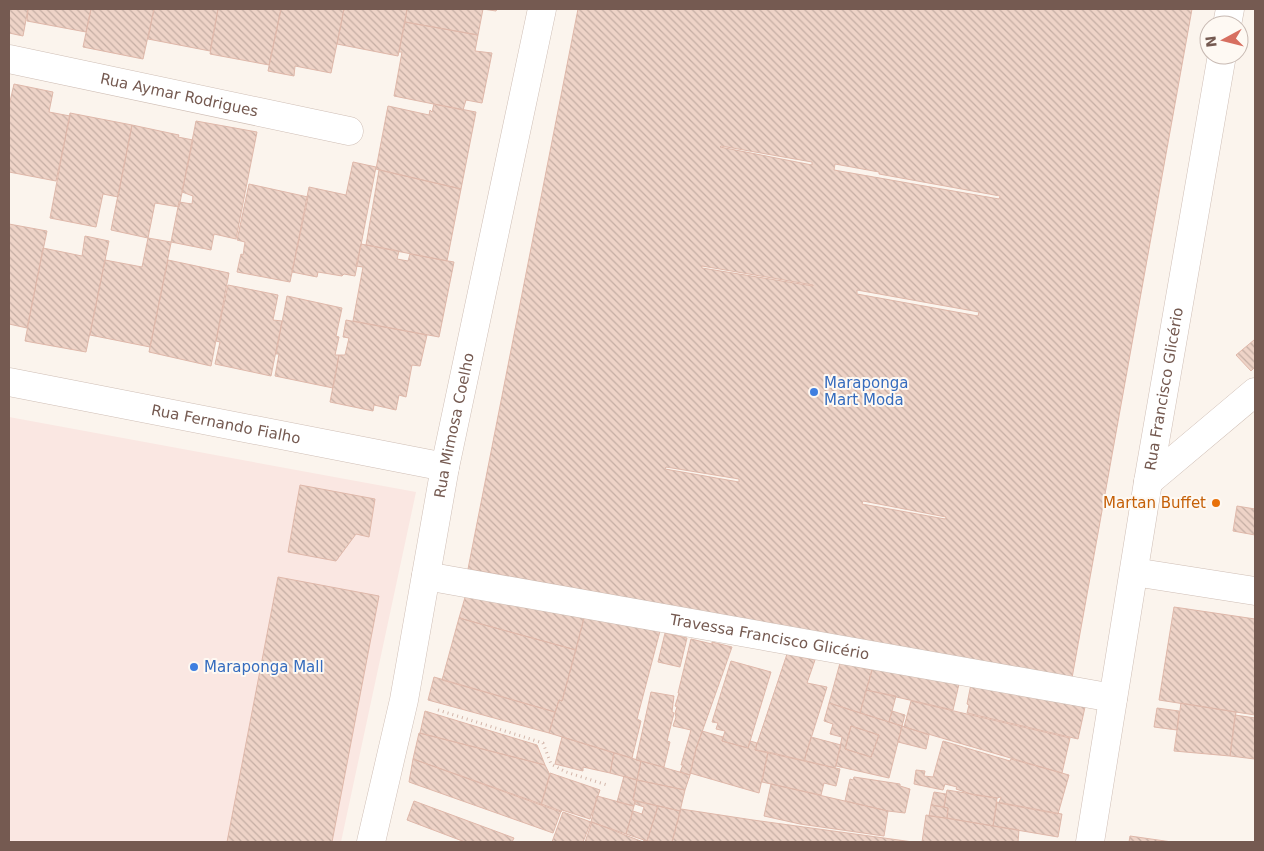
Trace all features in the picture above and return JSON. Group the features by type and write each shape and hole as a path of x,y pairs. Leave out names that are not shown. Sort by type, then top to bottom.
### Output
{"street":[{"name":"Rua Mimosa Coelho","path":"371,842 404,700 445,467 542,9"},
{"name":"Rua Aymar Rodrigues","path":"9,59 350,131"},
{"name":"Rua Francisco Glicério","path":"1090,842 1148,482 1220,65"},
{"name":"Rua Fernando Fialho","path":"9,382 445,467"},
{"path":"1148,482 1255,392"},
{"path":"1134,572 1255,591"},
{"name":"Travessa Francisco Glicério","path":"426,576 1113,698"}],"path":[{"path":"404,700 543,743 551,764 566,772 606,786"}],"shaded area":[{"name":"Maraponga Mall","path":"9,417 416,492 341,842 9,842"}],"building":[{"path":"9,9 28,9 23,36 9,33"},
{"path":"28,9 91,9 86,32 27,21"},
{"path":"91,9 154,9 143,59 83,47"},
{"path":"154,9 218,9 210,51 148,39"},
{"path":"218,9 281,9 269,65 210,54"},
{"path":"281,9 344,9 331,73 295,66 294,76 268,71"},
{"path":"344,9 407,9 398,56 337,44"},
{"path":"407,9 483,9 478,35 405,22"},
{"name":"Maraponga Mart Moda","path":"578,9 1192,9 1072,678 468,569","holes":["720,147 812,162 812,165","835,164 1000,196 999,199 834,170","702,266 813,285 702,268","857,290 979,312 978,316 857,294","666,467 739,479 739,482 665,469","863,501 946,517 945,519 862,504"]},
{"path":"405,22 478,35 475,51 492,53 482,103 466,100 463,110 394,96 402,52 399,52"},
{"path":"14,84 53,92 49,112 70,116 56,181 9,172 9,106"},
{"path":"434,104 476,112 461,189 376,169 388,106 429,115"},
{"path":"70,113 132,125 118,197 103,194 96,227 50,218"},
{"path":"196,121 257,132 236,239 214,234 211,250 171,242 179,202 192,204 193,196 182,192"},
{"path":"132,125 179,135 178,137 193,140 179,207 155,203 148,238 111,230"},
{"path":"353,162 376,167 355,276 318,272 317,277 292,272 309,187 346,195"},
{"path":"379,170 461,189 447,261 366,245"},
{"path":"249,184 308,197 290,282 237,272 245,242 237,240"},
{"path":"9,224 47,231 27,328 9,324"},
{"path":"85,236 109,241 86,352 25,341 43,248 82,256"},
{"path":"148,238 171,242 150,347 90,335 105,260 142,267"},
{"path":"361,244 399,251 397,259 408,261 410,254 454,262 439,337 353,321 363,267 356,266"},
{"path":"168,260 229,273 211,366 149,352"},
{"path":"228,285 278,295 273,320 282,321 271,376 215,364 220,342 216,341"},
{"path":"287,296 342,308 336,336 339,337 335,355 339,355 333,388 275,376 279,354 276,354"},
{"path":"346,320 427,335 420,366 412,365 406,397 399,395 396,410 374,405 373,411 330,402 339,355 345,355 349,338 343,337"},
{"path":"1254,340 1255,367 1251,371 1236,355"},
{"path":"300,485 375,499 369,537 356,534 336,561 288,552"},
{"path":"1237,506 1255,509 1255,535 1233,531"},
{"path":"278,577 379,596 332,842 227,842"},
{"path":"466,594 584,618 576,650 459,618"},
{"path":"1174,607 1255,619 1255,715 1159,700"},
{"path":"459,618 576,650 562,701 559,700 555,712 442,680"},
{"path":"584,618 660,631 637,719 641,721 632,758 549,733 559,700 562,701"},
{"path":"665,633 687,638 680,667 658,662"},
{"path":"691,639 732,647 696,749 690,775 680,772 691,730 673,726 677,707 675,706"},
{"path":"787,654 815,660 807,683 827,687 804,761 755,750"},
{"path":"731,661 771,672 748,748 722,741 725,731 716,729 718,723 712,722"},
{"path":"840,663 872,670 860,713 829,703"},
{"path":"873,667 959,684 953,710 866,690"},
{"path":"434,677 555,712 549,733 428,700"},
{"path":"971,684 1085,707 1078,739 967,713"},
{"path":"866,690 896,696 889,722 860,713"},
{"path":"651,692 674,696 672,712 674,713 667,741 670,742 664,767 636,760"},
{"path":"911,701 1070,738 1062,773 904,727"},
{"path":"829,703 902,726 889,778 836,766 842,737 830,734 833,724 824,721","holes":["851,726 879,735 871,757 845,749"]},
{"path":"1181,703 1236,712 1230,756 1174,751"},
{"path":"1157,708 1179,711 1177,730 1154,727"},
{"path":"425,711 537,745 545,765 420,733"},
{"path":"892,711 905,715 902,726 889,722"},
{"path":"1235,715 1255,718 1255,759 1230,756"},
{"path":"851,726 879,735 871,757 845,749"},
{"path":"902,726 929,735 926,749 898,742"},
{"path":"702,731 723,737 722,741 748,748 750,741 757,743 755,750 768,752 759,793 690,773"},
{"path":"419,733 545,765 550,775 541,805 413,759"},
{"path":"562,737 614,753 610,773 583,767 583,771 555,764"},
{"path":"811,737 841,745 835,768 804,761"},
{"path":"943,741 1010,761 1011,759 1069,775 1058,814 999,803 1001,797 974,795 945,784 943,790 914,784 916,770 925,771 924,776 933,777"},
{"path":"768,752 840,769 836,786 824,783 821,795 762,782"},
{"path":"614,753 641,761 637,780 610,773"},
{"path":"413,759 561,811 553,833 409,782"},
{"path":"641,761 690,775 685,790 637,780"},
{"path":"550,773 600,790 590,819 541,805"},
{"path":"624,776 637,780 633,800 635,801 634,806 617,802"},
{"path":"854,777 900,784 900,786 910,789 905,813 845,801 850,779 853,780"},
{"path":"637,780 685,790 680,811 633,800"},
{"path":"771,784 888,811 884,836 800,824 764,816"},
{"path":"947,790 997,798 993,826 947,818 948,808 944,807"},
{"path":"934,792 946,794 944,807 931,805"},
{"path":"597,796 634,806 626,834 591,822"},
{"path":"414,801 514,838 512,842 465,842 407,820"},
{"path":"635,801 658,806 647,841 626,834 633,811 642,814 644,807 635,804"},
{"path":"997,802 1062,814 1058,837 993,826"},
{"path":"931,805 948,808 947,818 929,816"},
{"path":"658,806 680,811 672,842 647,841"},
{"path":"681,809 753,820 913,842 672,842"},
{"path":"563,812 591,822 583,842 552,842"},
{"path":"926,815 1019,830 1018,842 922,842"},
{"path":"592,822 643,842 585,842"},
{"path":"1130,836 1172,842 1129,842"}],"place":[{"name":"Maraponga Mart Moda","path":"814,392"},
{"name":"Martan Buffet","path":"1216,503"},
{"name":"Maraponga Mall","path":"194,667"}]}
